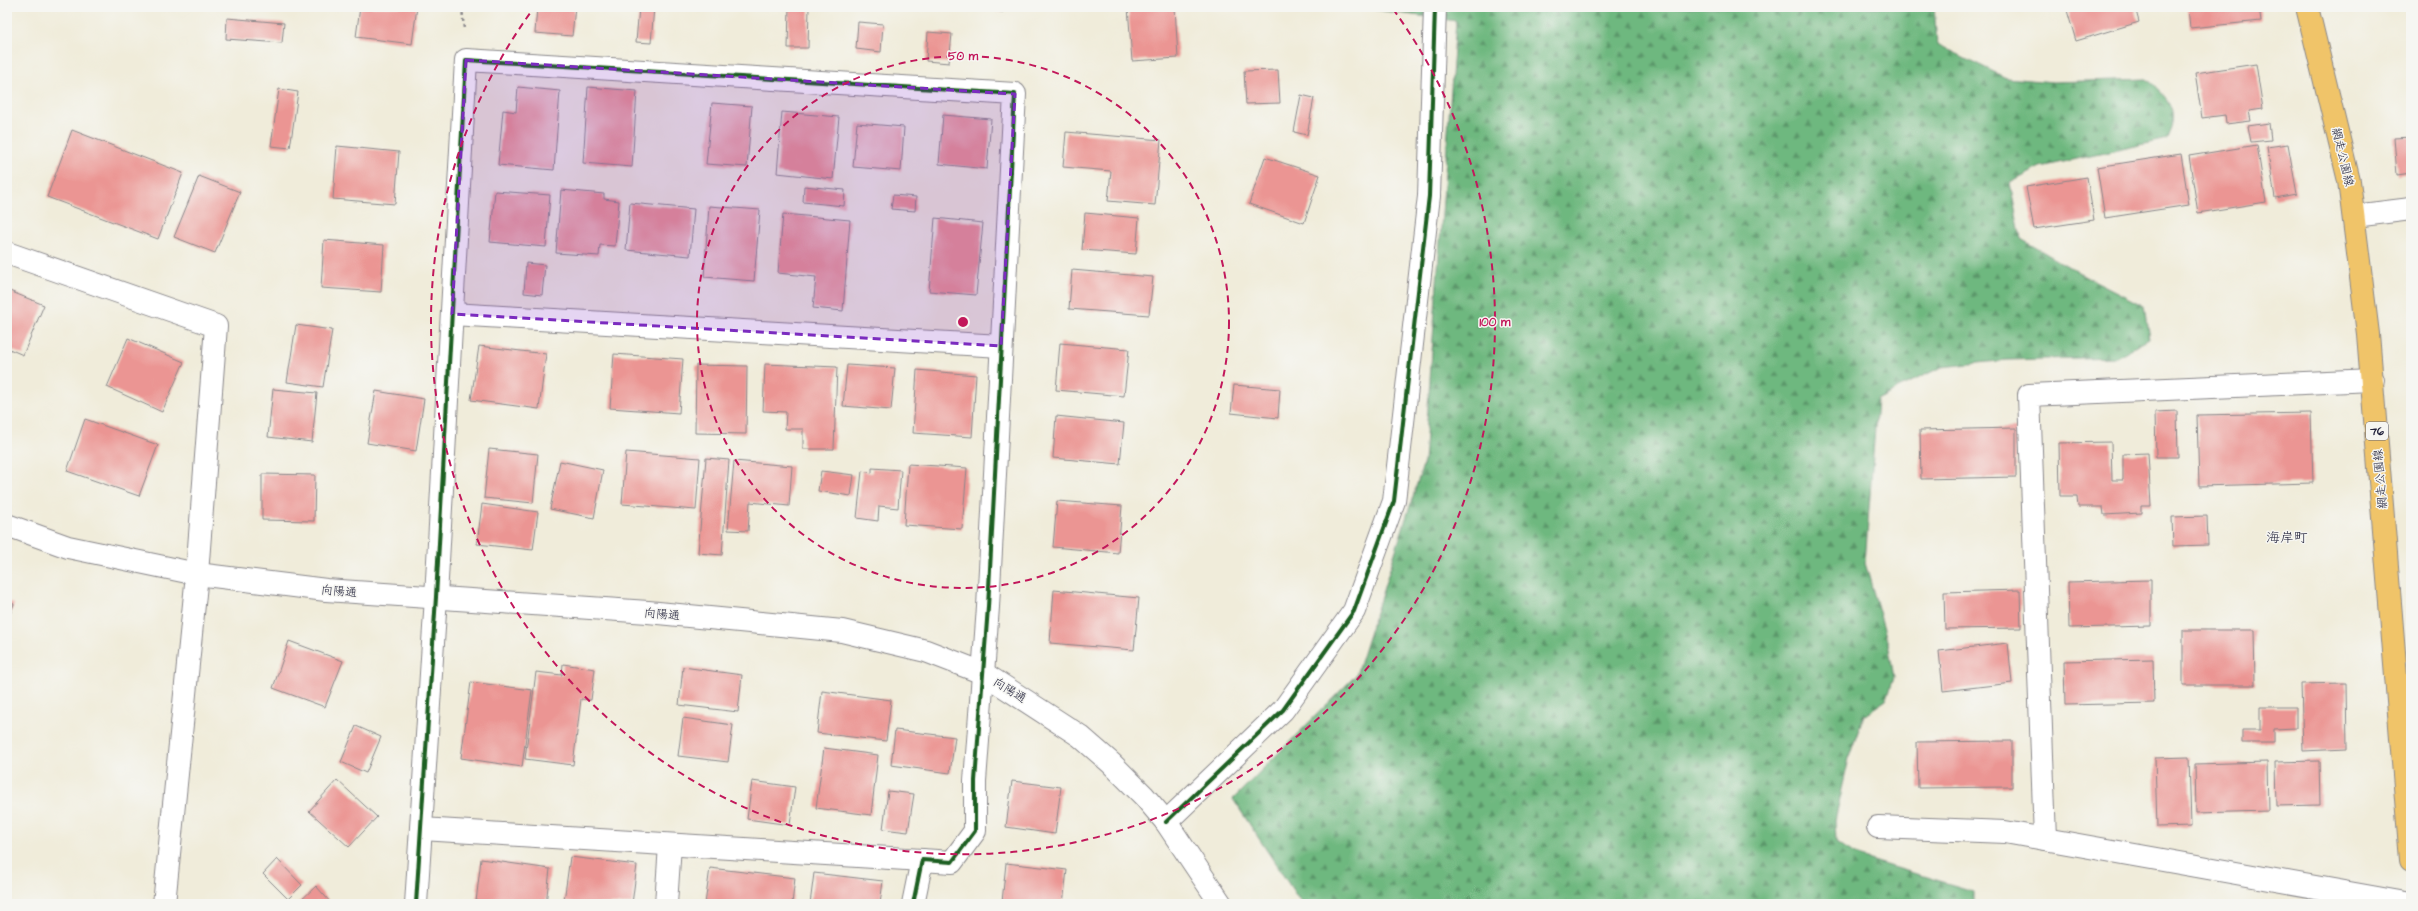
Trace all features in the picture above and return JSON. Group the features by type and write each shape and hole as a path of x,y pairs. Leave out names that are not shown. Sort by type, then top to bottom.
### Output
{"main road":[{"name":"網走公園線","path":"2307,7 2349,181 2354,216 2373,380 2411,860"}],"street":[{"path":"1166,822 1283,710 1354,611 1394,501 1429,196 1435,7"},
{"path":"416,904 436,597 466,60 1015,94 983,672 975,782 975,831 952,862 422,829"},
{"path":"2354,216 2411,209"},
{"path":"7,253 216,326 196,574 164,904"},
{"path":"452,314 1001,346"},
{"path":"2045,839 2029,395 2373,380"},
{"name":"向陽通","path":"7,525 68,547 196,574 326,590 648,612 842,631 926,651 983,672 1080,736 1144,796 1166,822 1221,904"},
{"path":"1878,827 2005,832 2411,904"},
{"path":"666,904 670,845"},
{"path":"913,904 922,860"}],"highlighted area":[{"path":"466,60 1015,94 1001,346 452,314"}],"green space":[{"path":"1356,7 1934,7 1937,44 2006,78 2053,82 2147,79 2166,99 2172,113 2171,129 2167,139 2041,167 2010,183 2021,239 2076,271 2144,306 2149,339 2116,357 2007,360 1941,367 1877,400 1865,563 1888,643 1894,678 1886,700 1864,715 1850,754 1835,820 1836,842 1860,857 1973,891 1973,904 1302,904 1233,799 1356,675 1424,462 1456,21"}],"building":[{"path":"360,7 417,7 412,44 356,37"},
{"path":"537,7 575,7 572,36 535,33"},
{"path":"639,7 654,7 651,43 636,42"},
{"path":"789,7 809,7 808,48 788,48"},
{"path":"960,7 1004,7 1003,12"},
{"path":"1128,7 1175,7 1178,58 1132,61"},
{"path":"2066,7 2135,7 2139,22 2076,41"},
{"path":"2188,7 2259,7 2261,21 2190,28"},
{"path":"227,18 284,23 282,43 226,39"},
{"path":"858,22 883,24 881,52 856,49"},
{"path":"928,32 952,34 949,63 926,61"},
{"path":"2256,64 2263,109 2249,111 2251,121 2226,124 2225,115 2202,118 2195,73"},
{"path":"1278,70 1280,103 1246,104 1244,71"},
{"path":"518,87 560,91 554,170 498,165 503,110 516,112"},
{"path":"588,87 637,91 632,167 583,163"},
{"path":"279,89 298,92 290,148 271,146"},
{"path":"1301,95 1314,98 1307,135 1294,132"},
{"path":"712,103 752,106 747,167 706,164"},
{"path":"782,112 839,117 833,179 777,173"},
{"path":"943,115 991,119 987,169 939,164"},
{"path":"857,123 904,127 901,171 853,167"},
{"path":"2269,123 2271,140 2251,142 2248,126"},
{"path":"72,130 183,173 158,239 47,197"},
{"path":"1066,132 1161,140 1155,205 1108,201 1111,171 1063,167"},
{"path":"2411,137 2411,173 2397,175 2394,138"},
{"path":"2288,144 2297,194 2275,198 2267,147"},
{"path":"2257,145 2266,202 2198,213 2189,156"},
{"path":"337,146 399,152 395,204 333,199"},
{"path":"2181,154 2189,205 2105,218 2097,167"},
{"path":"1265,157 1320,175 1304,223 1249,204"},
{"path":"199,176 240,192 215,253 174,237"},
{"path":"2087,177 2094,220 2034,229 2026,187"},
{"path":"804,186 845,190 844,206 803,202"},
{"path":"561,190 604,194 604,199 619,201 615,246 600,245 599,256 556,253"},
{"path":"495,191 550,195 546,247 490,242"},
{"path":"893,195 916,197 915,211 891,209"},
{"path":"630,203 694,209 690,256 626,250"},
{"path":"709,206 760,210 754,281 704,277"},
{"path":"1085,213 1139,218 1136,254 1082,250"},
{"path":"783,214 850,220 843,311 813,308 816,277 778,273"},
{"path":"935,218 983,223 976,295 929,291"},
{"path":"324,240 384,245 381,292 321,288"},
{"path":"526,263 545,265 542,295 524,293"},
{"path":"1072,270 1153,277 1149,315 1069,309"},
{"path":"7,290 44,305 23,355 7,348"},
{"path":"296,325 332,330 323,387 287,382"},
{"path":"128,338 184,362 162,412 107,387"},
{"path":"1060,343 1129,349 1124,396 1056,390"},
{"path":"479,346 546,354 539,409 471,400"},
{"path":"614,354 683,359 679,413 610,408"},
{"path":"765,364 837,367 834,449 803,449 803,429 785,429 786,412 763,411"},
{"path":"696,365 747,366 746,434 695,433"},
{"path":"847,365 895,368 891,410 843,406"},
{"path":"917,370 976,375 972,437 913,433"},
{"path":"1234,385 1280,389 1278,418 1231,413"},
{"path":"273,389 317,393 312,442 268,437"},
{"path":"376,391 424,399 416,451 367,443"},
{"path":"2177,411 2178,457 2156,457 2155,412"},
{"path":"2311,413 2313,483 2199,486 2197,415"},
{"path":"1056,416 1124,423 1120,464 1053,458"},
{"path":"85,419 158,445 139,496 67,471"},
{"path":"2016,428 2016,477 1921,479 1920,430"},
{"path":"2111,442 2112,480 2123,480 2123,454 2148,453 2151,506 2141,506 2141,513 2104,515 2103,507 2078,507 2077,496 2060,496 2059,443"},
{"path":"489,449 538,454 533,503 484,498"},
{"path":"626,452 700,458 696,510 622,504"},
{"path":"706,458 729,460 722,555 698,553"},
{"path":"560,461 603,470 594,518 550,509"},
{"path":"734,461 792,466 789,506 750,502 748,531 728,530"},
{"path":"908,464 967,468 962,529 904,525"},
{"path":"872,468 901,470 898,508 879,506 878,521 857,518 862,471 872,473"},
{"path":"821,471 854,475 851,496 818,491"},
{"path":"262,474 315,475 314,521 262,520"},
{"path":"1057,501 1122,506 1118,553 1053,547"},
{"path":"482,504 538,512 533,550 477,544"},
{"path":"2207,516 2208,545 2173,546 2172,517"},
{"path":"2151,580 2151,626 2069,628 2068,582"},
{"path":"1054,590 1139,598 1134,650 1050,643"},
{"path":"2020,590 2021,628 1945,629 1944,592"},
{"path":"7,601 14,604 7,622"},
{"path":"2183,630 2254,630 2255,685 2183,685"},
{"path":"289,641 343,661 325,707 273,688"},
{"path":"2008,643 2012,683 1943,691 1939,651"},
{"path":"2153,659 2154,703 2065,705 2064,661"},
{"path":"563,664 595,669 591,700 581,699 573,765 525,759 536,672 562,675"},
{"path":"683,667 742,675 738,712 679,705"},
{"path":"471,682 532,690 522,767 461,758"},
{"path":"2346,683 2347,749 2303,751 2301,684"},
{"path":"822,691 891,700 886,741 817,733"},
{"path":"2260,707 2296,707 2296,728 2274,729 2274,743 2242,743 2242,730 2260,730"},
{"path":"683,718 733,725 728,762 678,756"},
{"path":"356,726 381,737 366,773 341,762"},
{"path":"895,730 955,737 950,773 891,765"},
{"path":"2012,741 2012,787 1918,788 1917,742"},
{"path":"824,748 878,755 871,815 816,808"},
{"path":"2189,757 2191,826 2157,827 2155,758"},
{"path":"2319,761 2320,805 2276,806 2275,762"},
{"path":"2267,762 2268,811 2196,813 2195,764"},
{"path":"337,780 377,817 349,847 309,811"},
{"path":"752,781 795,787 790,825 747,819"},
{"path":"1012,781 1061,787 1055,834 1006,827"},
{"path":"888,791 914,794 908,832 883,829"},
{"path":"570,857 637,865 632,904 587,904 564,901"},
{"path":"277,859 302,885 288,899 263,874"},
{"path":"481,859 550,869 546,904 476,902"},
{"path":"1006,863 1067,870 1063,904 1002,902"},
{"path":"710,868 795,878 792,904 705,904"},
{"path":"814,873 883,881 880,904 810,904"},
{"path":"316,886 332,904 297,904"}],"cycle path":[{"path":"1166,822 1283,710 1354,611 1394,501 1429,196 1435,7"},
{"path":"416,904 436,597 466,60 1015,94 988,607 975,781 975,831 952,862 922,860 913,904"}],"district":[{"name":"海岸町","path":"2287,537"}]}
